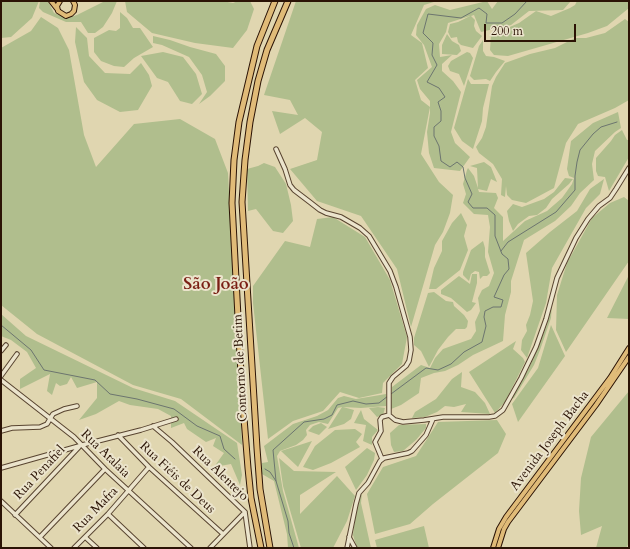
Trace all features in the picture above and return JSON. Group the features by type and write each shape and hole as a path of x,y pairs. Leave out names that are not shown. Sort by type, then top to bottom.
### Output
{"highway":[{"name":"Contorno de Betim","path":"261,548 251,498 248,468 242,393 232,203 234,160 239,122 257,46 275,1"},
{"name":"Contorno de Betim","path":"270,548 260,489 242,202 246,152 258,81 267,50 288,1"}],"main road":[{"path":"51,1 63,15 71,14 75,9 73,1"},
{"path":"55,1 58,8"},
{"path":"58,8 60,1"},
{"name":"Avenida Joseph Bacha","path":"494,548 499,529 506,517 595,398 629,348"},
{"name":"Avenida Joseph Bacha","path":"498,548 504,529 508,522 629,357"}],"street":[{"path":"276,148 290,185 294,190 320,210 341,217 360,228 369,236 390,271 410,337 411,350 409,361 406,366 393,377 389,383 389,415"},
{"path":"389,415 395,420 403,422 458,416 489,417 494,416 503,410 536,347 546,319 556,278 576,238 588,218 599,206 610,198 629,168"},
{"path":"1,351 6,345"},
{"path":"1,376 17,354"},
{"name":"Rua Atalaia","path":"1,380 74,437 190,548"},
{"path":"1,387 7,385"},
{"path":"1,431 12,428 40,427 47,424 53,414 64,409 77,406"},
{"path":"382,459 375,442 381,432 380,420 389,415"},
{"path":"1,468 176,419"},
{"path":"347,548 359,494 368,483 382,459 412,451 426,435 433,419"},
{"name":"Rua Alentejo","path":"153,426 172,442 245,512 250,548"},
{"name":"Rua Fiéis de Deus","path":"118,435 150,468 223,534"},
{"name":"Rua Penafiel","path":"15,515 81,445"},
{"path":"40,537 105,468"},
{"name":"Rua Mafra","path":"74,548 108,514 150,468"},
{"path":"1,501 51,548"},
{"path":"210,548 245,512"},
{"path":"108,514 144,548"},
{"path":"85,537 96,548"},
{"path":"349,537 354,548"}],"green space":[{"path":"1,1 39,1 32,18 11,37 1,38"},
{"path":"40,1 48,1 54,13 67,18 77,15 105,1 117,1 112,13 103,27 95,33 88,33 81,22 66,22 43,12 39,8"},
{"path":"125,1 222,1 233,3 238,1 250,1 254,9 247,30 233,48 195,43 152,33 127,12"},
{"path":"296,1 437,1 424,5 411,35 422,43 428,68 415,80 421,100 430,107 421,154 439,182 453,195 450,213 443,232 435,245 411,327 397,269 361,216 317,201 290,169 317,160 322,132 305,118 280,134 272,111 298,115 290,100 264,95"},
{"path":"487,1 492,9 498,1 571,1 563,10 529,11 511,25 481,32 474,15 471,16 475,20 474,26 476,31 482,36 473,48 461,45 458,42 457,37 451,38 448,32 450,24 470,16 448,23 446,32 439,44 440,57 452,55 442,64 442,71 453,81 461,92 451,132 455,143 470,157 460,171 434,168 429,153 427,132 430,101 420,89 417,80 432,67 424,45 416,35 417,25 426,9 435,5 450,10"},
{"path":"577,1 629,1 629,8 607,26 588,33 508,56 494,55 490,50 491,35 519,23 536,11 551,16 570,8 575,5"},
{"path":"120,12 127,18 133,28 140,28 153,47 134,58 124,67 114,66 101,61 94,52 94,38 109,30 116,31 120,28"},
{"path":"41,17 58,28 69,50 84,135 96,167 134,124 180,119 215,139 228,173 242,445 181,399 133,385 37,334 1,305 1,48 31,31"},
{"path":"625,19 629,22 629,100 615,108 578,124 566,143 554,188 526,203 512,200 507,195 506,186 505,197 501,195 502,179 493,164 479,153 476,147 482,138 486,127 492,86 505,63 530,54 555,48 575,38 586,38 605,33"},
{"path":"76,27 87,38 89,56 105,73 130,74 141,63 149,75 152,86 138,110 120,112 97,100 84,82 75,42"},
{"path":"447,34 452,41 459,45 461,51 457,55 442,54 442,45"},
{"path":"153,36 216,54 225,66 225,81 210,96 199,104 207,92 202,75 189,57 162,45 153,43"},
{"path":"483,40 483,51 486,56 505,61 490,81 486,79 474,80 470,76 479,46"},
{"path":"163,52 183,57 196,74 202,94 192,104 180,101 168,82 157,78 141,56"},
{"path":"467,52 470,53 473,58 464,86 459,74 450,71 448,66 451,61"},
{"path":"468,79 471,84 489,84 483,108 482,121 473,149 462,141 454,128"},
{"path":"618,112 621,128 595,151 592,164 594,180 580,193 571,206 555,221 524,240 511,281 511,292 505,315 503,341 473,355 458,365 445,371 421,378 419,393 401,405 391,409 392,387 421,365 430,368 435,358 443,349 471,339 476,331 475,322 480,311 478,298 482,290 489,286 494,273 488,252 490,227 488,215 474,214 463,203 466,194 463,184 468,168 474,176 478,188 477,168 470,166 484,162 491,167 497,182 491,179 487,191 478,189 479,192 496,193 498,198 494,208 503,217 503,241 525,221 547,211 562,198 572,184 574,178 569,176 567,169 571,141 593,123"},
{"path":"622,130 627,140 629,140 629,157 609,191 605,177 598,176 596,171 596,158 615,135"},
{"path":"264,163 275,167 286,184 293,221 283,233 273,231 256,209 248,211 247,169"},
{"path":"565,178 573,179 552,199 546,208 537,215 529,216 518,224 513,231 507,211 513,204 522,207 544,199 554,192"},
{"path":"604,179 600,194 586,208 552,268 546,303 527,358 521,350 522,340 527,331 526,325 533,301 526,253 577,211 590,189"},
{"path":"624,197 629,201 629,261 566,352 556,330 557,295 567,263 592,218 610,203"},
{"path":"461,213 467,225 464,236 468,250 460,270 436,289 429,289 434,268 442,251 442,241 452,223"},
{"path":"333,217 365,237 390,280 407,337 402,364 383,383 382,393 359,398 340,392 323,411 293,421 268,439 253,303 253,286 285,241 310,247 317,219"},
{"path":"483,241 485,257 490,273 480,279 479,272 475,271 471,274 469,281 463,275 463,272 471,250"},
{"path":"472,274 477,274 477,283 472,302 476,303 471,310 467,312 451,298 441,294 441,290 459,276 470,284"},
{"path":"629,275 629,319 607,318"},
{"path":"434,292 446,301 453,302 454,306 468,321 465,329 456,329 448,337 438,350 429,367 421,351 414,345 414,338 428,293"},
{"path":"552,303 551,318 534,365 514,398 511,399 529,368 547,325"},
{"path":"1,314 26,336 133,388 175,401 237,443 242,475 240,485 231,464 214,467 224,453 213,446 216,438 206,442 187,429 184,423 171,428 171,416 158,409 130,405 119,401 96,414 79,420 97,398 97,382 77,388 71,377 67,384 60,386 56,383 52,395 47,391 50,374 20,389 20,379 36,368 27,352 11,340 1,336"},
{"path":"551,325 565,356 518,422 512,404 538,368"},
{"path":"516,341 513,349 523,358 525,362 505,402 495,413 469,372"},
{"path":"462,372 461,387 475,392 485,403 490,414 461,412 466,404 454,407 445,406 437,412 425,417 412,418 415,412 436,399 452,379"},
{"path":"629,391 629,543 626,548 596,548 602,526 581,535 579,511 581,478 591,437"},
{"path":"386,394 386,406 361,408 343,407 354,410 351,419 344,424 328,429 342,407 338,408 328,424 319,422 310,425 306,430 307,435 303,440 296,445 280,451 277,456 283,491 299,548 288,548 287,534 274,481 262,474 262,463 268,462 264,446 293,424 317,416 328,410 338,398 344,396 356,399"},
{"path":"369,408 385,408 383,415 377,417"},
{"path":"361,410 364,419 378,430 372,437 372,445 363,441 366,425 354,423"},
{"path":"497,420 506,434 498,453 410,524 375,534 367,494 383,467 416,456 438,422"},
{"path":"321,423 327,427 319,435 308,431 313,426"},
{"path":"426,424 426,428 416,440 403,451 394,452 391,445 390,433 399,425"},
{"path":"355,429 362,434 356,442 360,447 331,463 313,470 303,467 315,446 335,430"},
{"path":"312,441 298,467 281,451"},
{"path":"367,448 375,453 374,460 367,475 356,490 345,467"},
{"path":"279,458 294,471 336,472 300,495 300,514 337,476 355,496 347,521 333,548 301,548 283,486"},
{"path":"362,493 361,503 371,548 357,548 353,535 356,511"},
{"path":"424,526 429,548 377,548 375,540"}],"waterway":[{"path":"391,394 426,368 438,370 451,364 464,352 482,342 486,326 484,317 485,311 493,307 501,307 503,300 494,297 504,275 509,269 508,259 502,254 495,236 495,215 487,208 473,208 468,202 472,194 465,178 463,167 457,162 450,167 441,161 439,146 434,136 434,127 441,121 441,111 438,102 445,97 439,88 427,82 437,65 432,55 433,43 423,33 428,14 461,18 479,8 487,14 486,23 502,23 515,14 527,1"},
{"path":"501,251 508,242 556,212 575,190 575,176 580,150 601,127 617,122"},
{"path":"1,325 31,350 44,370 95,380 110,394 137,399 174,409 197,426 220,436 224,449 235,459"},
{"path":"294,548 289,533 288,521 276,481 273,450 304,422 324,419 332,415 337,405 353,401 366,404 379,403 388,396"},
{"path":"265,469 270,472 276,481"}],"district":[{"name":"São João","path":"216,285"}]}
